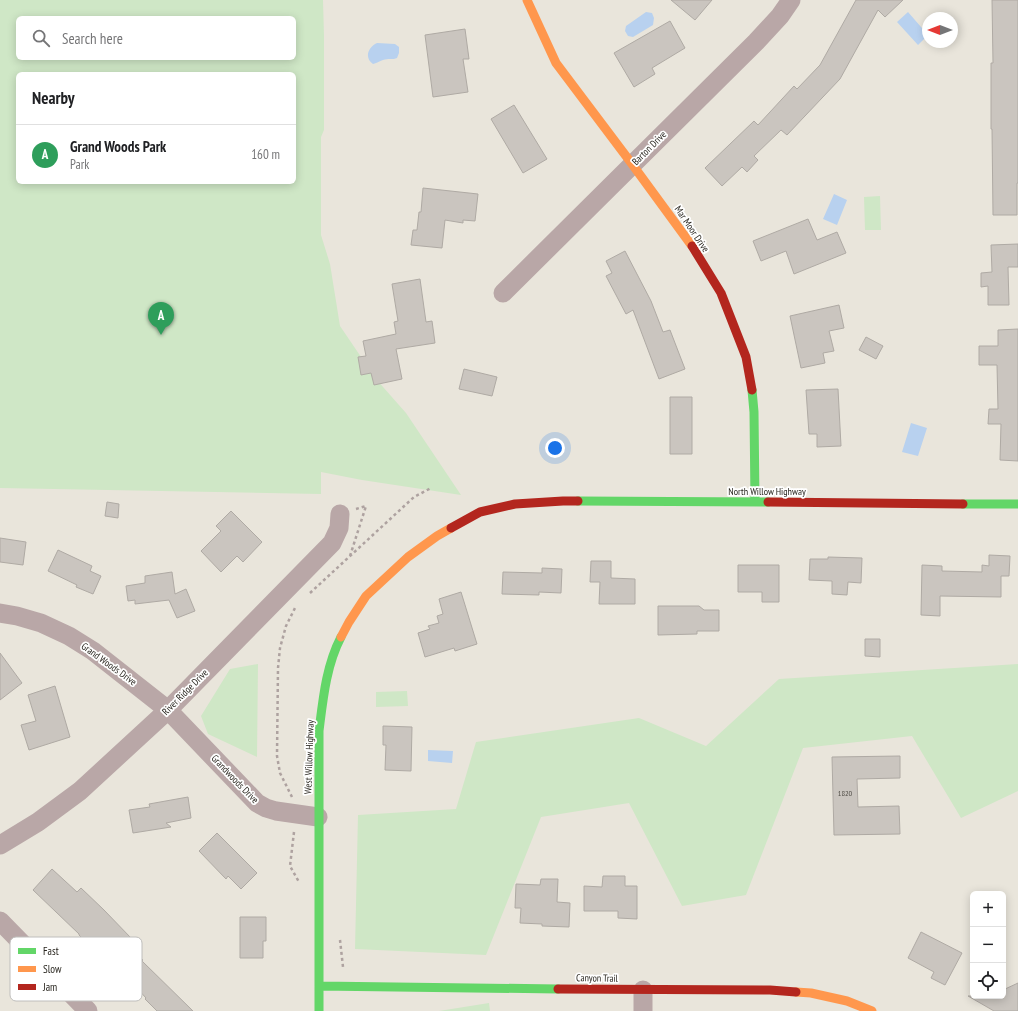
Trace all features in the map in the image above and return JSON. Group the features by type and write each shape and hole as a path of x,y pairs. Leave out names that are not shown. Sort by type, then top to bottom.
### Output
{"street":[{"name":"Mar Moor Drive","path":"527,0 556,63 687,239 721,293 744,350 751,383 753,405 755,502"},
{"name":"Barton Drive","path":"503,293 756,42 780,16 791,0"},
{"name":"North Willow Highway","path":"515,504 563,501 1018,504"},
{"name":"West Willow Highway","path":"319,1011 319,731 325,686 336,647 349,622 366,596 408,558 437,536 480,512 515,504"},
{"name":"River Ridge Drive","path":"0,845 38,822 80,791 168,710 332,543 339,528 340,514"},
{"name":"Grand Woods Drive","path":"0,613 41,623 75,640 99,655 168,710"},
{"name":"Grandwoods Drive","path":"168,710 257,803 276,811 318,817"},
{"path":"0,922 15,937"},
{"name":"Canyon Trail","path":"319,986 770,990 812,992 847,1001 872,1011"},
{"path":"643,990 643,1011"},
{"path":"78,1001 88,1011"}],"path":[{"path":"339,935 345,986"}],"green space":[{"path":"0,0 323,0 324,130 321,137 321,235 330,264 340,326 376,379 406,413 461,495 362,480 321,472 321,494 0,488"},
{"path":"880,196 881,230 865,230 864,197"},
{"path":"258,664 257,757 208,734 201,716 230,669"},
{"path":"1018,664 1018,791 961,818 912,736 803,748 746,895 682,906 629,803 541,817 486,955 355,949 358,815 456,809 476,742 639,718 706,746 779,679"},
{"path":"407,691 408,706 376,707 376,692"},
{"path":"489,1003 490,1011 439,1011"}],"water":[{"path":"646,12 652,13 654,18 653,25 633,37 628,36 625,31 626,26"},
{"path":"908,12 922,28 922,41 918,45 897,22"},
{"path":"377,43 395,44 399,47 397,58 385,59 373,64 370,62 368,56 369,50"},
{"path":"834,194 847,200 837,225 823,219"},
{"path":"911,423 927,428 918,456 902,452"},
{"path":"428,750 453,751 452,763 428,761"}],"building":[{"path":"671,0 712,0 695,20"},
{"path":"856,0 903,0 885,17 878,10 840,79 787,135 781,130 754,156 758,160 747,172 742,167 722,186 705,168 754,121 758,125 794,86 797,89 820,65"},
{"path":"992,0 1018,0 1017,215 993,215 991,129 991,63 993,63"},
{"path":"670,21 685,48 652,68 655,74 634,87 614,53"},
{"path":"465,29 469,59 463,59 468,92 433,97 425,35"},
{"path":"514,105 547,159 523,173 491,119"},
{"path":"423,188 478,194 475,221 463,220 463,223 445,220 442,248 411,245 413,230 417,230 419,212 421,212"},
{"path":"808,219 817,240 837,232 846,253 794,274 786,251 761,261 753,241"},
{"path":"1018,244 1018,267 1008,267 1009,305 988,305 988,286 981,287 981,273 992,272 991,245"},
{"path":"625,251 651,301 663,332 670,330 685,369 659,379 633,310 626,314 606,276 612,273 606,261"},
{"path":"420,279 426,322 432,321 435,343 396,349 402,379 374,385 371,373 361,375 358,357 366,356 363,341 396,334 394,322 398,321 392,284"},
{"path":"839,305 844,328 829,331 834,351 823,353 825,363 801,368 790,316"},
{"path":"1018,329 1018,461 1000,460 1001,424 988,424 989,409 998,409 997,365 979,365 979,346 998,346 998,330"},
{"path":"866,337 883,346 876,359 859,350"},
{"path":"464,369 497,377 492,396 459,389"},
{"path":"838,389 841,446 817,447 817,434 809,434 806,390"},
{"path":"670,397 692,397 692,454 670,454"},
{"path":"107,502 119,504 118,518 105,516"},
{"path":"231,511 262,542 243,562 237,556 221,572 201,551 221,531 216,526"},
{"path":"0,538 26,542 23,565 0,562"},
{"path":"58,550 92,566 90,571 101,576 93,594 76,587 77,585 48,571"},
{"path":"989,555 1010,556 1009,576 1001,576 1001,597 940,596 940,616 921,615 922,565 942,566 942,571 982,572 982,565 989,566"},
{"path":"828,557 862,558 861,583 848,582 847,595 832,594 832,581 809,580 810,559 828,559"},
{"path":"591,561 611,561 611,578 635,579 635,604 599,604 600,582 590,582"},
{"path":"738,565 779,565 779,602 762,602 762,592 738,592"},
{"path":"542,568 562,569 561,593 539,592 539,595 502,594 503,572 542,573"},
{"path":"172,572 175,594 186,589 195,611 177,618 169,600 135,604 135,600 128,601 126,586 145,583 145,576"},
{"path":"461,592 477,644 455,651 454,648 425,657 418,633 430,629 428,626 439,623 437,616 443,614 439,599"},
{"path":"658,606 699,606 704,610 719,610 719,631 697,631 697,634 658,635"},
{"path":"865,639 880,639 880,657 865,656"},
{"path":"0,653 22,683 0,700"},
{"path":"55,686 70,737 29,750 21,725 36,721 28,695"},
{"path":"383,726 412,727 411,771 385,770 386,745 383,745"},
{"path":"900,756 900,778 857,779 858,807 899,806 900,834 834,835 832,757"},
{"path":"188,797 191,818 166,823 171,827 133,833 129,810 150,807 149,804"},
{"path":"217,833 257,873 241,889 228,876 226,879 199,851"},
{"path":"52,869 77,892 81,888 130,937 81,937 33,890"},
{"path":"603,876 625,876 625,886 637,886 637,919 618,918 618,911 584,911 584,886 602,887"},
{"path":"541,879 558,879 557,902 570,903 569,927 542,926 542,924 520,923 521,908 515,908 516,884 540,885"},
{"path":"240,917 266,917 266,941 263,941 263,958 240,958"},
{"path":"921,932 962,953 945,985 931,978 934,972 908,958"},
{"path":"142,961 193,1011 157,1011 145,999 146,998 142,994"},
{"path":"1018,983 1018,1011 994,1011 973,999 1006,999 1006,989"}],"traffic: fast":[{"path":"752,390 754,412 755,502"},
{"path":"578,501 768,502"},
{"path":"963,504 1018,504"},
{"path":"319,1011 319,731 329,671 341,637"},
{"path":"319,986 558,989"}],"traffic: slow":[{"path":"527,0 556,63 692,246"},
{"path":"341,637 366,596 408,557 451,528"},
{"path":"796,992 811,993 847,1001 872,1011"}],"traffic: jam":[{"path":"692,246 721,293 746,357 752,390"},
{"path":"451,528 480,512 515,504 578,501"},
{"path":"768,502 963,504"},
{"path":"558,989 770,990 796,992"}],"place":[{"name":"Grand Woods Park","path":"161,335"}]}
